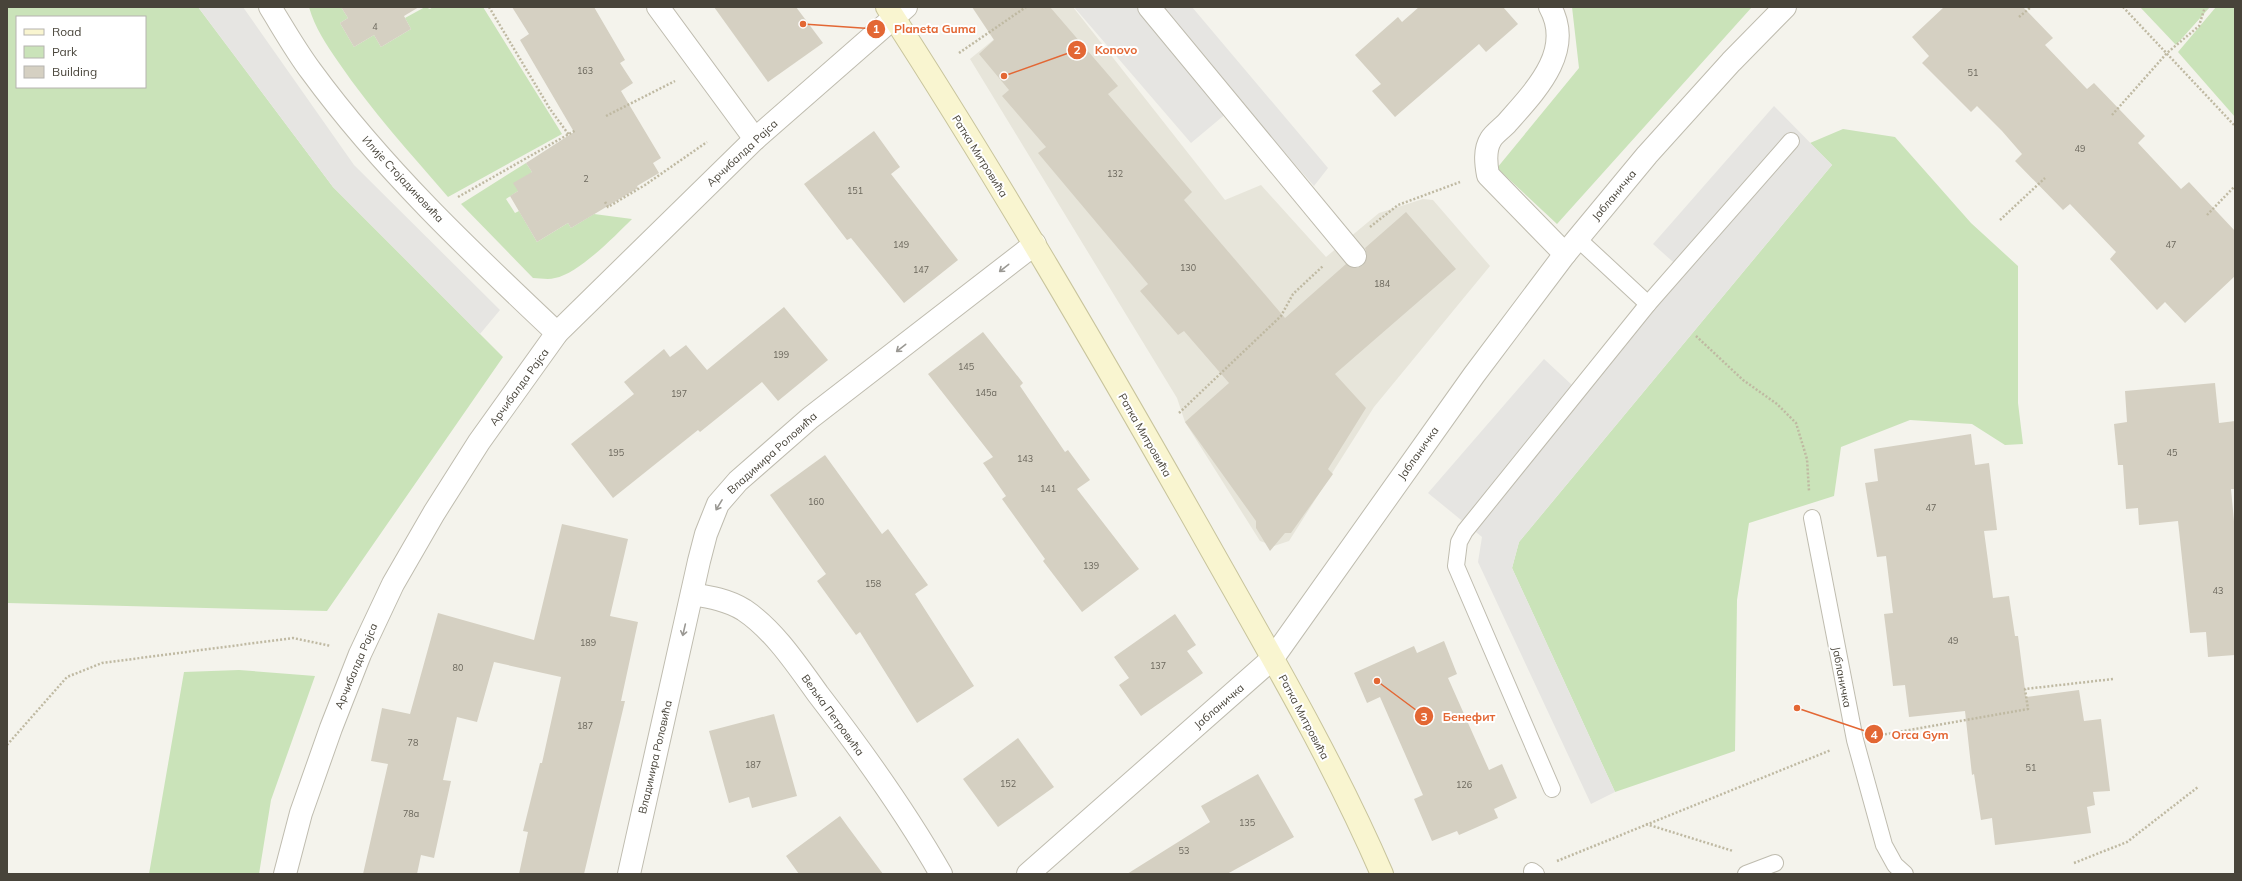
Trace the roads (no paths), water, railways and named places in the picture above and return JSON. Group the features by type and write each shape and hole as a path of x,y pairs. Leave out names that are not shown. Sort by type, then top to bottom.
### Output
{"main road":[{"name":"Ратка Митровића","path":"895,11 1035,244 1273,658 1359,820 1382,874"}],"street":[{"name":"Илије Стојадиновића","path":"270,7 310,70 368,143 477,258 557,333"},
{"path":"658,7 755,139"},
{"path":"1149,7 1355,256"},
{"path":"1550,7 1556,18 1558,38 1555,58 1544,79 1490,140 1485,158 1488,172 1504,192 1572,246"},
{"name":"Јабланичка","path":"1028,874 1273,658 1474,375 1572,246 1668,132 1731,62 1785,7"},
{"name":"Арчибалда Рајса","path":"285,874 303,806 360,654 393,584 434,513 479,442 557,333 755,139 895,11"},
{"name":"Владимира Роловића","path":"629,874 706,534 718,504 738,481 810,418 1035,244"},
{"name":"Вељка Петровића","path":"692,594 720,599 743,610 762,625 796,664 841,724 928,851 941,874"}],"lane":[{"path":"1552,789 1456,566 1458,549 1466,531 1648,304 1791,142"},
{"path":"1572,246 1648,304"},
{"name":"Јабланичка","path":"1812,518 1855,740 1884,845 1895,865 1905,874"},
{"path":"1746,874 1775,863"}],"place":[{"name":"Planeta Guma","path":"803,24"},
{"name":"Konovo","path":"1004,76"},
{"name":"Бенефит","path":"1377,681"},
{"name":"Orca Gym","path":"1797,708"}]}
